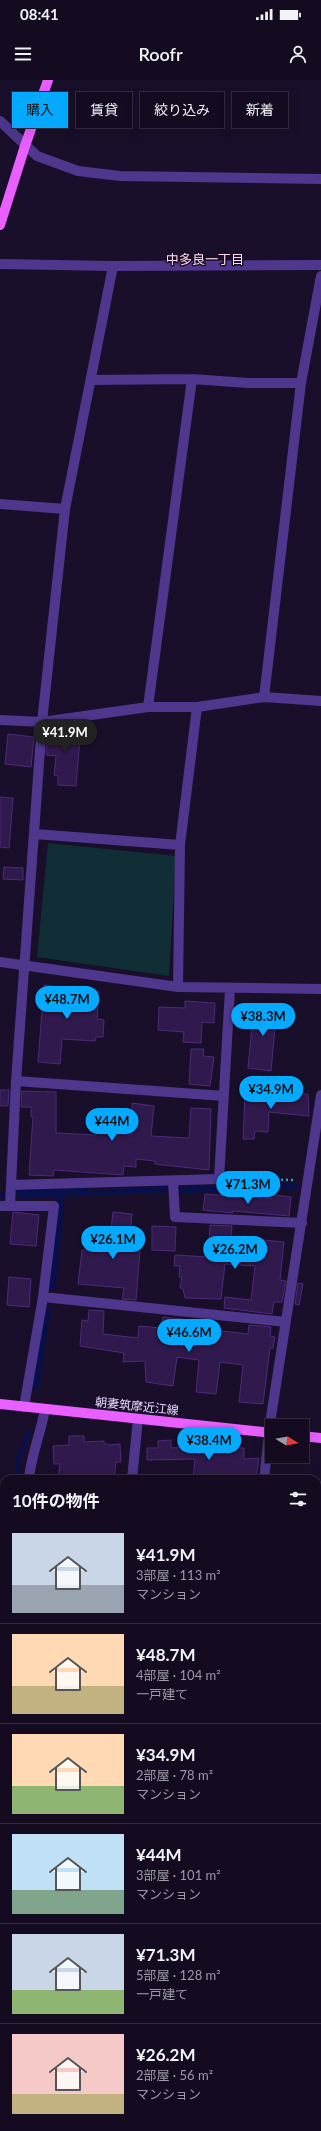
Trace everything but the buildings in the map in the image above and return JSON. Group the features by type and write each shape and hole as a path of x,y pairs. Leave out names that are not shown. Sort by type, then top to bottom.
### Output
{"main road":[{"path":"0,225 48,80"},
{"name":"朝妻筑摩近江線","path":"0,1404 265,1432"},
{"path":"309,1437 321,1438"}],"street":[{"path":"0,121 37,156 78,171 120,176 321,179"},
{"path":"0,264 113,266 321,265"},
{"path":"11,1195 16,1081 42,722 65,509 92,380 113,266"},
{"path":"264,697 301,383 321,276"},
{"path":"92,380 192,379 248,383 301,383"},
{"path":"148,708 192,379"},
{"path":"0,504 65,509"},
{"path":"0,720 42,722 148,708 197,707 264,697 321,701"},
{"path":"178,987 180,845 197,707"},
{"path":"35,834 180,845"},
{"path":"0,962 178,987 230,989 321,988"},
{"path":"0,1206 11,1195 173,1187 219,1179 230,989"},
{"path":"16,1081 224,1096"},
{"path":"273,1419 286,1322 321,1095"},
{"path":"173,1187 175,1217 302,1224"},
{"path":"11,1195 54,1206 43,1297 24,1407"},
{"path":"43,1297 286,1322"},
{"path":"28,1475 30,1463 42,1425 45,1409"},
{"path":"132,1475 138,1419"},
{"path":"265,1475 266,1463"}],"path":[{"path":"219,1179 308,1180"}],"shaded area":[{"path":"48,843 176,856 169,976 37,957"},
{"path":"298,1184 298,1189 223,1191 223,1186"},
{"path":"168,1186 168,1192 125,1194 124,1188"},
{"path":"212,1186 212,1192 177,1193 177,1187"},
{"path":"88,1188 88,1195 65,1196 55,1291 48,1286 58,1197 21,1199 16,1190"},
{"path":"51,1307 38,1390 32,1389 44,1310"}],"waterway":[{"path":"207,1189 228,1189"},
{"path":"83,1193 130,1192"},
{"path":"0,1195 24,1195"},
{"path":"17,1475 19,1457 29,1432"}],"district":[{"name":"中多良一丁目","path":"205,259"}]}
